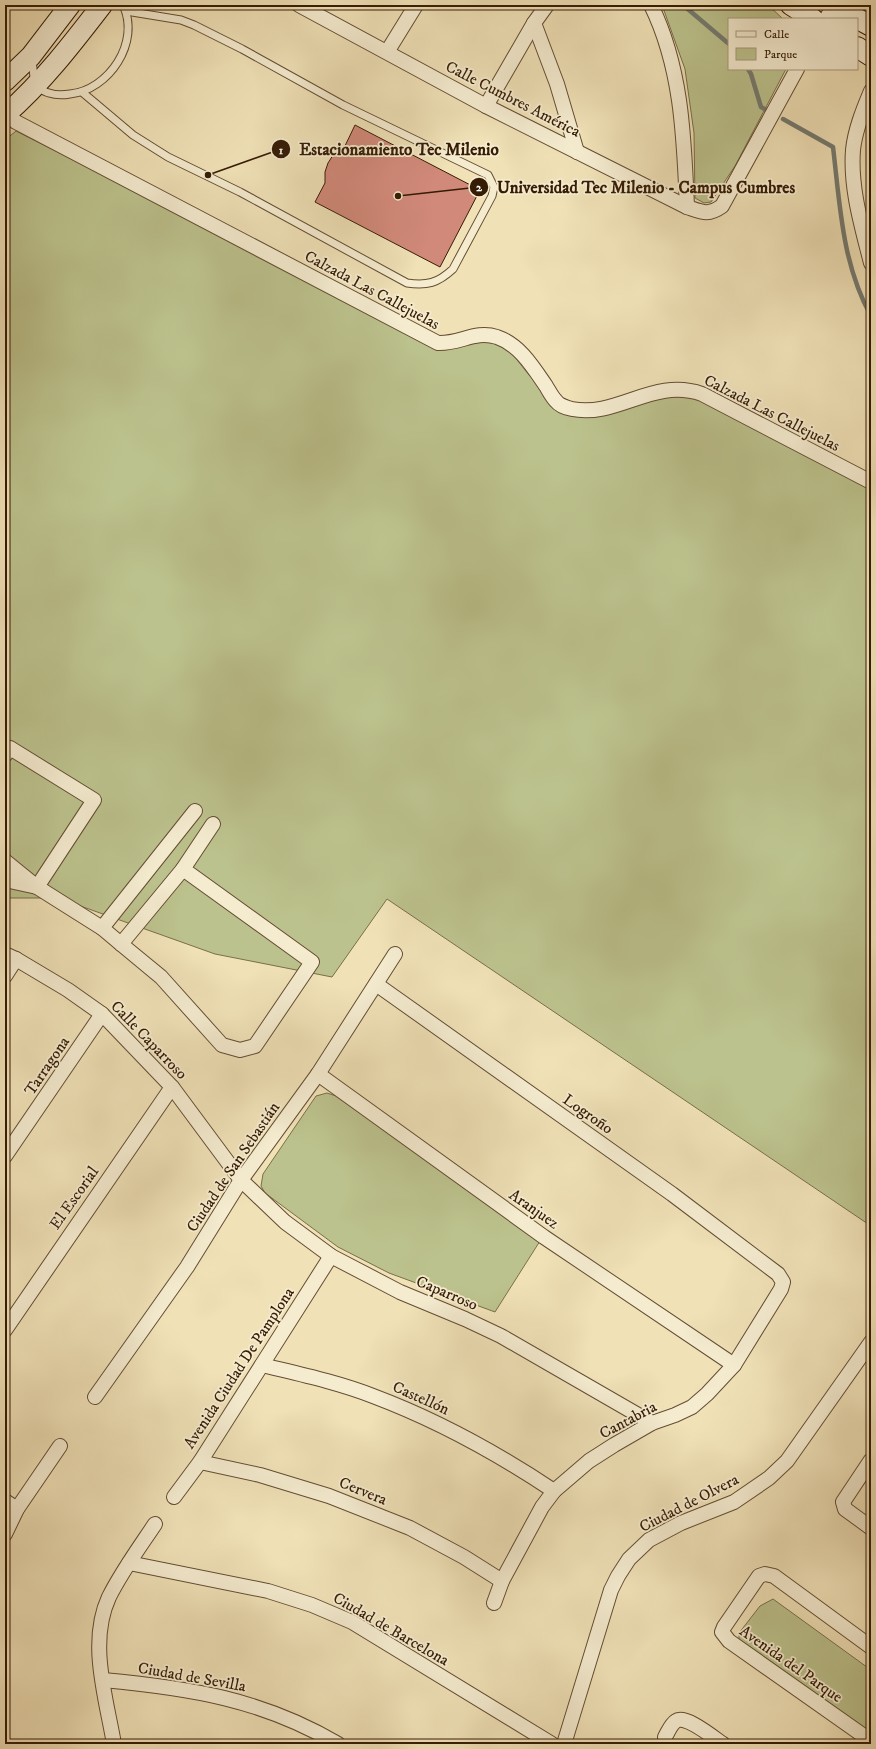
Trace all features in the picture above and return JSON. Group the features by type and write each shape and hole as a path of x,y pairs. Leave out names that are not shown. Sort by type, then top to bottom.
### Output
{"street":[{"path":"5,81 31,56 70,5"},
{"path":"6,114 35,86 71,46 102,5"},
{"name":"Calle Cumbres América","path":"299,5 486,106 687,206 704,213 714,211 722,206 796,70"},
{"path":"387,52 416,5"},
{"path":"486,106 534,23 547,5"},
{"path":"651,5 659,21 673,66 679,99 684,131 687,206"},
{"path":"791,5 811,18"},
{"path":"831,9 852,18"},
{"path":"858,20 871,26"},
{"path":"534,23 557,84 577,152"},
{"path":"858,48 871,56"},
{"path":"871,92 861,115 853,150 855,188 868,242 871,263"},
{"name":"Calzada Las Callejuelas","path":"6,114 23,126 438,343 455,342 480,334 498,338 522,354 534,367 556,402 570,408 585,411 602,409 662,390 678,389 693,391 702,394 871,482"},
{"path":"5,755 10,748 94,800 38,887"},
{"path":"102,928 195,810"},
{"path":"121,944 183,869 213,824"},
{"path":"5,861 38,887 102,928 121,944 161,978 222,1045 240,1050 255,1046 312,962 183,869"},
{"path":"5,880 38,887"},
{"name":"Ciudad de San Sebastián","path":"95,1397 187,1267 241,1180 318,1074 395,954"},
{"path":"5,976 10,957"},
{"name":"Calle Caparroso","path":"10,957 68,990 102,1014 172,1087 241,1180"},
{"name":"Logroño","path":"376,984 672,1194 778,1274"},
{"name":"Tarragona","path":"5,1156 102,1014"},
{"name":"Aranjuez","path":"318,1074 544,1237 734,1364"},
{"name":"El Escorial","path":"5,1330 172,1087"},
{"name":"Caparroso","path":"241,1180 285,1222 331,1256 400,1292 465,1318 501,1336 652,1423"},
{"name":"Avenida Ciudad De Pamplona","path":"174,1497 200,1462 331,1256"},
{"name":"Cantabria","path":"494,1603 502,1581 542,1507 554,1490 596,1457 652,1423 692,1407 707,1394 734,1364 781,1289 783,1282 778,1274"},
{"name":"Ciudad de Olvera","path":"564,1744 611,1590 628,1559 644,1544 665,1530 734,1502 769,1478 787,1461 871,1342"},
{"name":"Castellón","path":"262,1366 317,1378 386,1401 474,1442 510,1462 554,1490"},
{"path":"5,1534 17,1509 60,1446"},
{"path":"871,1460 843,1502 845,1509 871,1528"},
{"name":"Cervera","path":"200,1462 260,1475 330,1496 410,1528 464,1557 502,1581"},
{"path":"5,1501 17,1509"},
{"path":"114,1744 103,1680 99,1643 102,1620 109,1598 129,1563 155,1524"},
{"name":"Ciudad de Barcelona","path":"129,1563 268,1591 312,1605 352,1622 552,1744"},
{"name":"Avenida del Parque","path":"871,1647 774,1576 765,1574 759,1576 722,1632 729,1641 871,1741"},
{"name":"Ciudad de Sevilla","path":"103,1680 165,1686 219,1696 257,1706 286,1718 338,1744"},
{"path":"665,1737 675,1721 682,1719 723,1744"}],"lane":[{"path":"31,56 35,86 50,94 82,92 97,85 112,71 122,54 128,37 125,8 181,20 242,49 343,105 488,175 494,187 492,196 453,269 446,276 434,282 421,285 407,283 240,192 162,153 133,135 82,92"}],"green space":[{"path":"662,5 768,5 782,18 728,18 728,70 785,70 735,166 711,202 704,203 695,198 694,133 685,69"},
{"path":"16,131 443,346 478,335 502,341 529,375 555,403 572,412 659,396 699,395 871,484 871,1226 387,899 332,977 215,954 58,898 5,898 5,140"},
{"path":"327,1093 336,1096 540,1241 495,1312 389,1273 338,1247 265,1193 261,1186 263,1174 316,1096"},
{"path":"773,1599 871,1670 871,1734 739,1643 739,1633 760,1606"}],"building":[{"path":"355,125 480,190 440,267 315,202 325,183 325,172 328,163 335,152 344,148"}],"waterway":[{"path":"683,5 728,43"},
{"path":"749,70 761,107 768,111"},
{"path":"783,119 833,147 840,212 848,255 861,296 871,316"}],"place":[{"name":"Estacionamiento Tec Milenio","path":"208,175"},
{"name":"Universidad Tec Milenio - Campus Cumbres","path":"398,196"}]}
